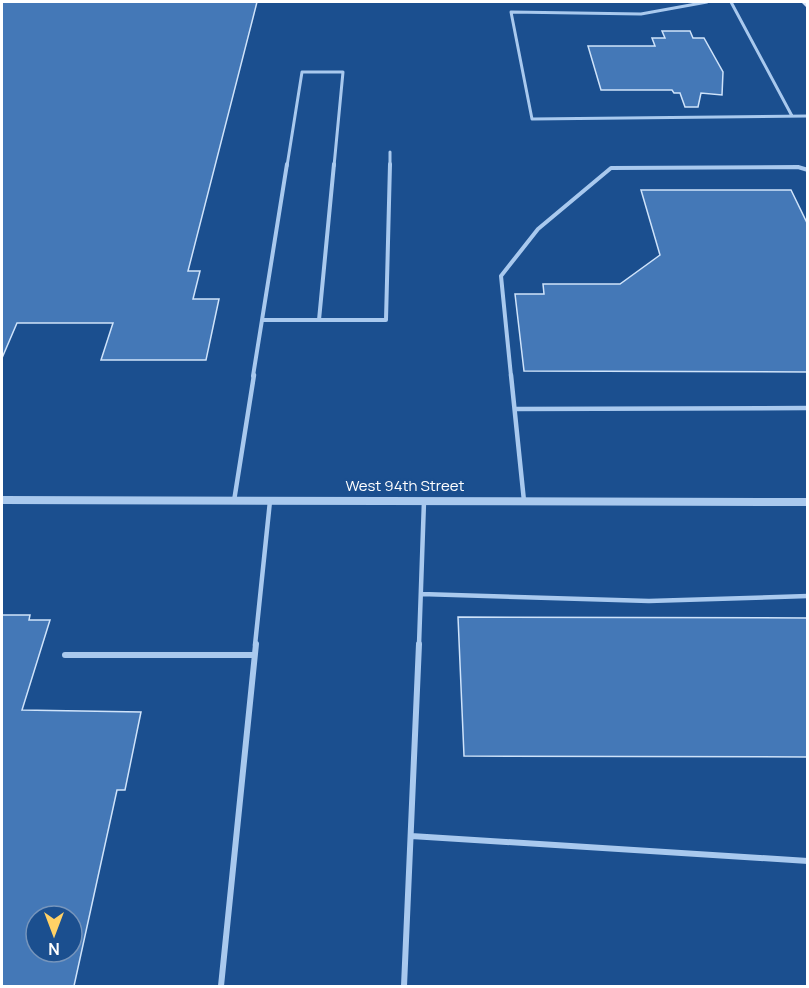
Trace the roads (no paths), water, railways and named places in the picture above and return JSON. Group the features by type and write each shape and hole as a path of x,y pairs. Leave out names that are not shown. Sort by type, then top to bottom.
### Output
{"main road":[{"path":"804,2 807,7"}],"street":[{"name":"West 94th Street","path":"2,500 807,502"}],"lane":[{"path":"707,2 641,14 512,12 532,119 807,116"},
{"path":"731,2 792,116"},
{"path":"234,501 302,72 344,72 319,320"},
{"path":"262,320 386,320 390,152"},
{"path":"524,501 501,276 538,229 611,168 798,167 807,170"},
{"path":"515,409 807,408"},
{"path":"221,987 270,501"},
{"path":"404,987 424,501"},
{"path":"421,594 650,601 807,597"},
{"path":"65,655 253,655"},
{"path":"411,836 807,861"}]}
